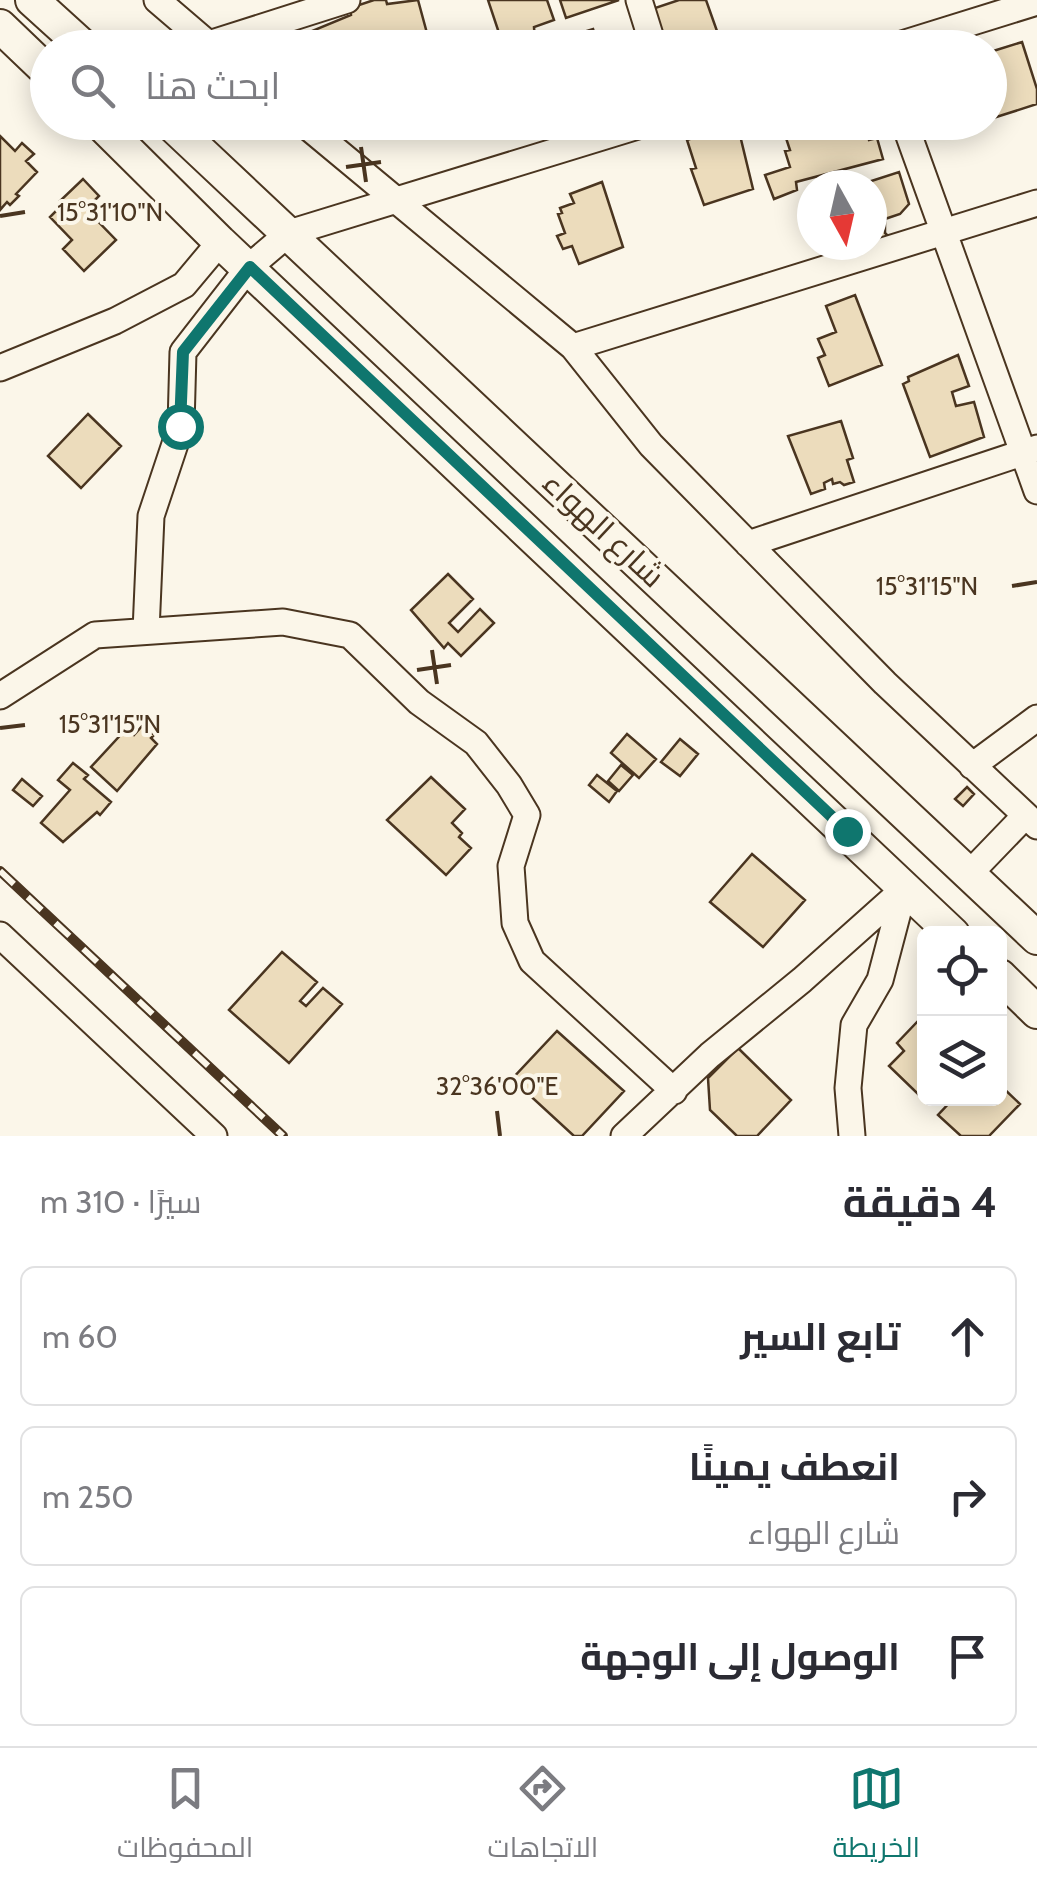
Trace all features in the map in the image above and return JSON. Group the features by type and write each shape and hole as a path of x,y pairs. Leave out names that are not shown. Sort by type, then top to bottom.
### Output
{"main road":[{"path":"32,0 66,30"},
{"path":"0,26 30,55"},
{"name":"شارع الهواء","path":"117,140 220,242 944,926"},
{"name":"شارع الهواء","path":"188,140 1037,938"},
{"path":"1007,983 1037,1012"}],"street":[{"path":"156,0 192,30"},
{"path":"258,30 347,0"},
{"path":"639,0 648,30"},
{"path":"948,30 1037,2"},
{"path":"323,140 573,347 651,445 1031,821 970,872"},
{"path":"146,632 151,516 180,426 183,352 250,267 288,233 592,140"},
{"path":"911,140 1030,450 1037,491"},
{"path":"573,347 1037,204"},
{"path":"0,368 114,321 184,285 220,242"},
{"path":"748,544 1030,450"},
{"path":"0,696 95,635 283,622 350,635 419,702 476,744 509,784 527,814 511,866 515,923 532,961 674,1091"},
{"path":"972,766 1037,718"},
{"path":"624,1136 710,1055 904,889"},
{"path":"852,1136 848,1088 854,1025 880,980 904,889"},
{"path":"0,935 214,1136"}],"building":[{"path":"374,0 386,0 387,4 418,0 426,30 315,30 351,15 350,8"},
{"path":"488,0 547,0 554,20 534,30 498,30"},
{"path":"560,0 619,0 566,18"},
{"path":"679,0 706,0 717,30 656,30 652,9"},
{"path":"1022,42 1037,89 1037,104 1007,114 1007,47"},
{"path":"0,136 15,151 22,143 34,154 26,161 37,172 16,194 19,196 0,210"},
{"path":"687,140 741,140 753,189 704,205 691,169 696,168"},
{"path":"787,140 878,140 883,159 841,170 797,170 797,190 774,199 765,175 790,167 785,151 790,150"},
{"path":"899,172 909,204 900,214 887,218 887,176"},
{"path":"83,179 99,196 86,209 116,240 84,271 63,249 72,240 50,217"},
{"path":"602,182 623,247 579,264 572,246 563,249 557,236 565,233 558,214 562,213 560,208 574,203 570,194"},
{"path":"855,295 882,365 829,386 818,358 825,355 818,339 836,332 826,306"},
{"path":"958,355 969,386 952,392 956,406 974,402 984,437 930,457 903,384 909,381 908,377"},
{"path":"88,414 121,446 81,488 48,456"},
{"path":"841,421 853,458 847,460 854,482 833,484 832,479 824,483 825,489 811,494 788,436"},
{"path":"448,574 473,599 449,623 458,632 480,609 494,623 461,656 448,643 444,648 411,610"},
{"path":"143,725 157,744 117,791 91,767 127,728 134,735"},
{"path":"627,734 656,759 639,778 611,753"},
{"path":"680,739 698,754 680,776 661,762"},
{"path":"73,763 88,775 84,779 111,802 63,842 41,823 70,790 58,780"},
{"path":"621,765 633,775 619,791 608,781"},
{"path":"597,775 617,791 609,802 589,785"},
{"path":"431,777 465,809 452,823 471,848 446,875 387,820"},
{"path":"22,779 42,796 33,806 13,790"},
{"path":"967,787 974,794 963,806 955,799"},
{"path":"752,854 805,900 763,947 710,902"},
{"path":"282,952 317,982 300,1001 306,1006 323,988 342,1004 289,1063 229,1010"},
{"path":"917,1022 917,1093 889,1066 904,1051 897,1043"},
{"path":"557,1031 624,1091 582,1136 574,1136 512,1079"},
{"path":"738,1048 791,1100 757,1136 737,1136 710,1110 708,1078"},
{"path":"1007,1092 1020,1104 989,1136 961,1136 938,1115 946,1106 1007,1106"}],"railway":[{"path":"0,871 283,1136"}],"route":[{"path":"180,426 183,352 250,267 847,831"}]}
